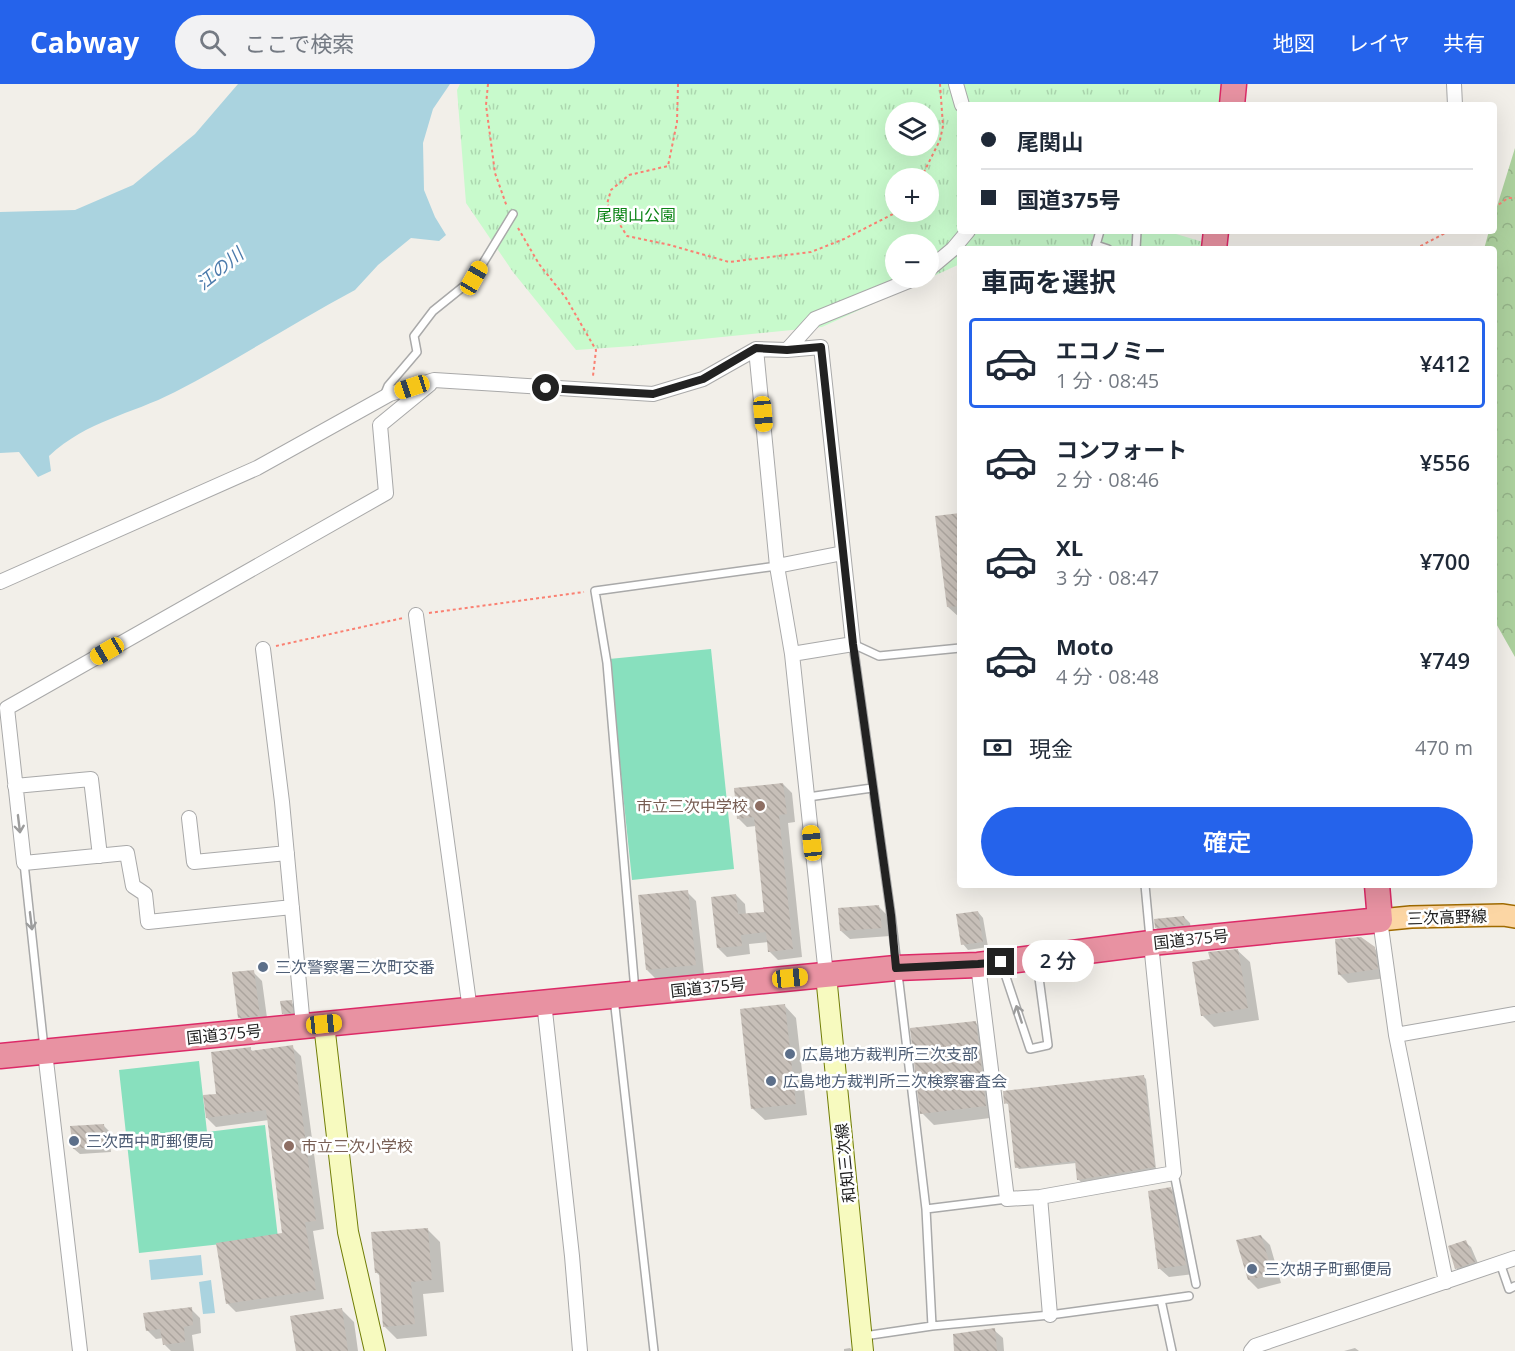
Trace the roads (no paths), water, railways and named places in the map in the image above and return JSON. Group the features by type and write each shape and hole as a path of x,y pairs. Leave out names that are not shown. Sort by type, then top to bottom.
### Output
{"highway":[{"path":"1232,102 1234,84"},
{"path":"1377,888 1380,920"},
{"name":"国道375号","path":"0,1056 896,968 989,963 1150,943 1380,920"}],"main road":[{"name":"三次高野線","path":"1380,920 1515,917"},
{"name":"和知三次線","path":"826,975 862,1344"},
{"path":"314,1025 348,1232 375,1351"}],"street":[{"path":"956,84 961,102"},
{"path":"1454,84 1455,102"},
{"path":"939,261 966,234"},
{"path":"787,350 815,319 891,288"},
{"path":"0,582 257,468 384,398 434,380 591,392 653,394 703,379 756,348 787,350 821,347 853,644 792,654"},
{"path":"756,348 777,567 792,654 826,975"},
{"path":"292,907 148,922 145,894 133,886 127,853 24,862 7,708 386,493 380,425 434,380"},
{"path":"777,567 843,553"},
{"path":"416,615 470,1010"},
{"path":"263,649 292,907 314,1025"},
{"path":"15,786 91,779 100,856"},
{"path":"189,818 194,862 287,852"},
{"path":"1380,920 1396,1035 1446,1282"},
{"path":"989,963 1007,1199 1040,1197 1174,1173 1150,943"},
{"path":"544,1002 580,1351"},
{"path":"1396,1035 1515,1014"},
{"path":"45,1052 80,1351"},
{"path":"1040,1197 1050,1315"},
{"path":"1251,1351 1255,1346 1515,1258"}],"lane":[{"path":"384,398 388,386 417,352 414,336 434,311 474,278 512,215"},
{"path":"654,1351 625,995 607,663 596,591 777,567"},
{"path":"853,644 879,656 957,648"},
{"path":"853,644 891,915 926,1209 932,1326"},
{"path":"808,797 872,788"},
{"path":"24,862 45,1052"},
{"path":"1145,888 1150,943"},
{"path":"989,963 1030,1050 1048,1045 1037,957"},
{"path":"1174,1173 1196,1284"},
{"path":"926,1209 1007,1199"},
{"path":"1500,1263 1509,1289 1515,1286"},
{"path":"862,1344 932,1326 1050,1315 1189,1296"},
{"path":"1161,1300 1172,1351"}],"water":[{"name":"江の川","path":"238,84 450,84 433,109 423,143 424,190 435,217 446,235 439,241 411,238 378,265 355,290 175,392 79,434 49,456 51,471 38,477 19,452 0,453 0,212 75,210 133,185 195,134"},
{"path":"201,1255 203,1275 151,1280 149,1260"},
{"path":"211,1280 215,1313 203,1314 199,1282"}],"place":[{"name":"市立三次中学校","path":"760,806"},
{"name":"三次警察署三次町交番","path":"263,967"},
{"name":"広島地方裁判所三次支部","path":"790,1054"},
{"name":"広島地方裁判所三次検察審査会","path":"771,1081"},
{"name":"三次西中町郵便局","path":"74,1141"},
{"name":"市立三次小学校","path":"289,1146"},
{"name":"三次胡子町郵便局","path":"1252,1269"}],"park label":[{"name":"尾関山公園","path":"636,215"}]}
